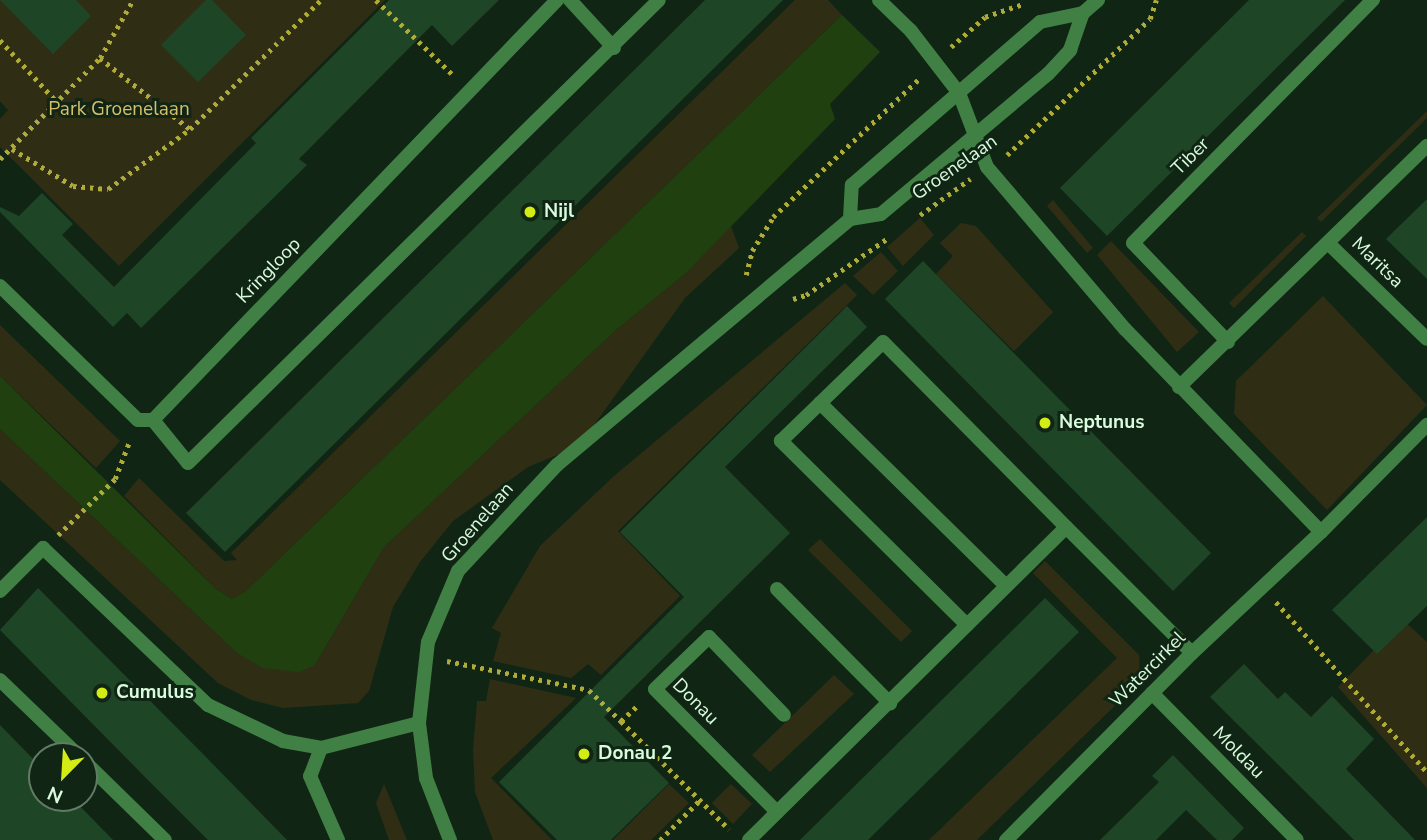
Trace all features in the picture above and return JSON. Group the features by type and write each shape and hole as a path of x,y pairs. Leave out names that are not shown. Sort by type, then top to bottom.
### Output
{"street":[{"name":"Kringloop","path":"153,420 557,0"},
{"path":"570,0 614,48"},
{"path":"0,286 138,420 153,420 188,463 614,48 659,0"},
{"path":"880,0 959,93 987,167 1179,387 1321,532"},
{"name":"Groenelaan","path":"850,219 852,185 1040,22 1083,13 1098,0"},
{"name":"Tiber","path":"1228,342 1133,243 1373,0"},
{"name":"Groenelaan","path":"450,840 426,778 419,723 428,642 458,571 557,465 850,219 881,214 974,136 1070,50 1083,13"},
{"path":"1179,387 1427,146"},
{"name":"Maritsa","path":"1329,244 1427,340"},
{"path":"967,625 781,441 883,342 1192,653"},
{"path":"820,403 1006,586"},
{"name":"Watercirkel","path":"1006,840 1192,653 1321,532 1427,425"},
{"path":"749,840 1066,527"},
{"path":"0,591 43,548 208,705 283,741 321,748 419,723"},
{"path":"777,589 890,703"},
{"name":"Donau","path":"777,812 655,689 709,637 784,715"},
{"path":"0,680 64,742"},
{"name":"Moldau","path":"1152,693 1297,840"},
{"path":"321,748 310,776 338,840"},
{"path":"98,775 165,840"}],"path":[{"path":"0,159 100,58 134,0"},
{"path":"12,149 74,186 108,189 190,129 321,0"},
{"path":"376,0 470,90"},
{"path":"736,315 752,251 773,217 985,17 1034,0"},
{"name":"Groenelaan","path":"908,223 1020,146 1150,19 1156,0"},
{"path":"0,40 57,102"},
{"path":"100,58 190,129"},
{"path":"783,302 806,295 897,231"},
{"path":"76,519 115,479 138,420"},
{"path":"1262,585 1427,772"},
{"path":"426,657 589,690 732,832"},
{"path":"621,722 655,689"},
{"path":"660,840 700,800"}],"green space":[{"name":"Park Groenelaan","path":"0,0 385,0 119,266 0,147 0,119 8,110 0,101"},
{"path":"795,0 828,0 842,15 246,591 232,599 216,589 124,496 139,478 224,561 237,560 231,553"},
{"path":"1427,111 1427,118 1321,222 1317,218"},
{"path":"1053,200 1093,248 1087,253 1047,206"},
{"path":"920,218 934,235 903,266 887,247"},
{"path":"961,223 976,226 1053,312 1014,351 936,274 953,256 940,243"},
{"path":"731,226 739,248 685,298 579,446 528,467 453,521 420,562 393,607 369,691 358,703 283,708 251,700 218,683 0,480 0,429 237,653 315,665 384,547 616,330 686,273"},
{"path":"1302,232 1306,236 1234,308 1229,303"},
{"path":"1111,241 1199,332 1177,352 1097,255"},
{"path":"881,252 898,271 873,295 853,276"},
{"path":"845,283 857,295 618,531 680,596 601,675 588,664 571,678 493,661 501,633 492,628 540,546 614,476"},
{"path":"1323,296 1427,405 1327,510 1234,414 1236,381"},
{"path":"0,325 120,441 96,468 0,376"},
{"path":"820,539 912,631 901,642 808,550"},
{"path":"1045,561 1139,655 1140,675 1130,691 977,840 929,840 1117,658 1033,573"},
{"path":"1403,620 1427,642 1427,788 1338,687"},
{"path":"834,675 854,694 770,772 752,755"},
{"path":"490,679 576,698 491,778 552,840 493,840 475,792 473,750 477,701 486,701"},
{"path":"384,784 407,840 389,840 376,803"},
{"path":"669,784 689,803 651,840 613,840"},
{"path":"731,784 752,804 733,824 712,803"}],"shaded area":[{"path":"842,15 880,52 830,104 835,119 686,273 616,330 384,547 315,665 299,672 263,668 237,653 0,429 0,376 216,589 232,599 246,591"}],"building":[{"path":"0,0 76,0 91,16 53,54"},
{"path":"206,0 212,0 246,35 198,82 161,45"},
{"path":"389,0 499,0 452,46 432,25 299,159 307,165 141,328 127,313 113,327 0,212 0,207 19,216 42,193 73,224 62,235 114,287 256,143 251,138"},
{"name":"Nijl","path":"705,0 783,0 225,552 186,513"},
{"path":"1249,0 1345,0 1107,236 1060,188"},
{"path":"1427,199 1427,279 1386,239"},
{"name":"Neptunus","path":"923,261 1211,553 1173,591 885,299"},
{"path":"847,306 867,327 725,467 790,533 604,717 669,783 611,840 557,840 499,782 684,597 620,532"},
{"path":"1427,517 1427,606 1377,654 1332,610"},
{"name":"Cumulus","path":"38,588 287,840 208,840 145,777 0,630"},
{"path":"1045,598 1079,632 868,840 800,840"},
{"path":"1244,664 1278,699 1285,692 1311,717 1332,696 1374,739 1346,769 1415,840 1354,840 1210,697"},
{"path":"0,725 28,754 28,812 86,812 113,840 0,840"},
{"path":"1173,755 1244,828 1232,840 1217,840 1186,810 1156,840 1100,840 1159,782 1152,776"}],"place":[{"name":"Nijl","path":"530,212"},
{"name":"Neptunus","path":"1045,423"},
{"name":"Cumulus","path":"102,693"},
{"name":"Donau 2","path":"584,754"}]}
